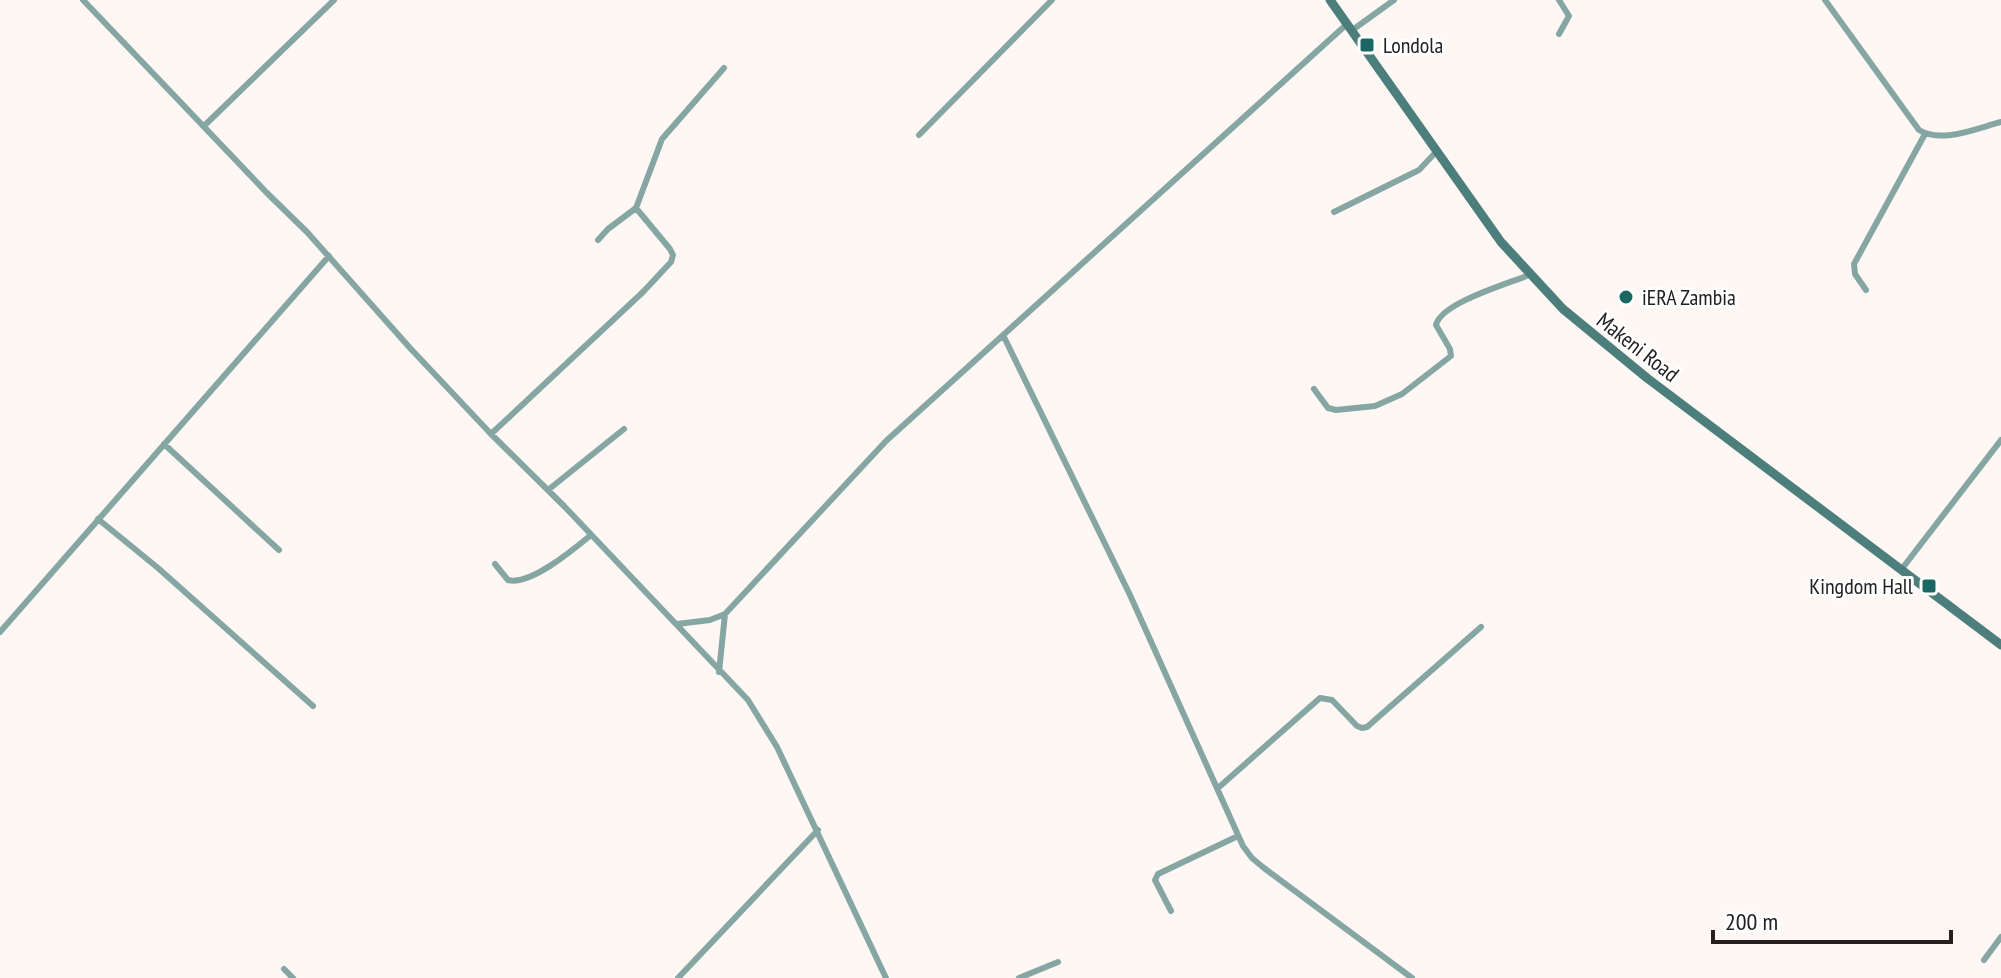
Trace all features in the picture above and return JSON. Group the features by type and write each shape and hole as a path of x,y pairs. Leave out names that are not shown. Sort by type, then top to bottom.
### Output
{"main road":[{"name":"Makeni Road","path":"1330,0 1501,242 1563,309 1605,345 2001,645"}],"street":[{"path":"83,0 329,256 491,434 677,624 755,710 818,830 886,978"},
{"path":"204,126 334,0"},
{"path":"919,135 1052,0"},
{"path":"677,624 710,620 725,614 886,441 952,379 1004,337 1349,27 1394,0"},
{"path":"1559,0 1569,16 1559,34"},
{"path":"1825,0 1914,125 1925,134 1942,136 2001,122"},
{"path":"598,240 636,208 662,139 724,68"},
{"path":"1866,290 1855,274 1854,264 1925,134"},
{"path":"1334,212 1419,170 1436,152"},
{"path":"491,434 671,262 673,255 670,249 636,208"},
{"path":"0,632 329,256"},
{"path":"1314,389 1323,403 1336,410 1375,406 1402,394 1451,356 1436,325 1437,319 1445,311 1459,302 1529,275"},
{"path":"1004,337 1130,595 1238,836 1252,858 1412,978"},
{"path":"548,490 624,429"},
{"path":"1901,570 2001,440"},
{"path":"164,444 279,550"},
{"path":"98,519 158,568 313,706"},
{"path":"495,564 508,580 518,582 553,563 591,535"},
{"path":"719,672 725,614"},
{"path":"1218,788 1320,698 1332,700 1357,726 1367,727 1481,627"},
{"path":"678,978 818,830"},
{"path":"1171,911 1155,880 1158,874 1238,836"},
{"path":"1984,960 2001,937"},
{"path":"1019,978 1058,962"},
{"path":"284,969 293,978"}],"place":[{"name":"Londola","path":"1367,45"},
{"name":"iERA Zambia","path":"1626,297"},
{"name":"Kingdom Hall","path":"1929,586"}]}
